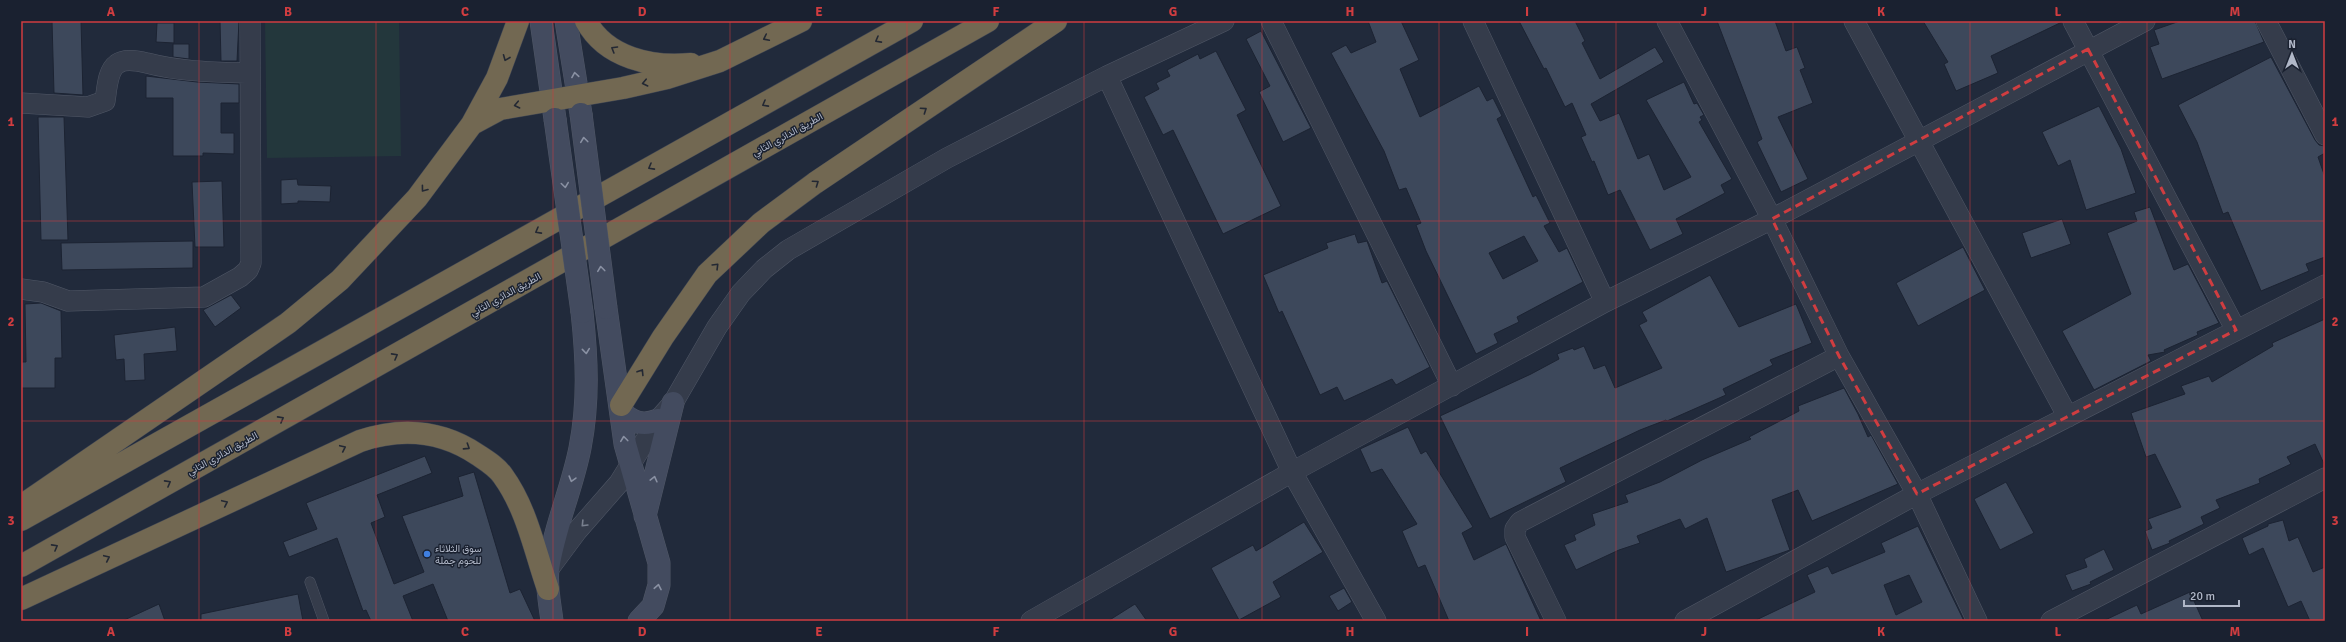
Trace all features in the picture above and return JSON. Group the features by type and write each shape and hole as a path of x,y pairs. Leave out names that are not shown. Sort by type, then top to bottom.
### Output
{"highway":[{"path":"21,506 288,323 340,280 417,198 472,124 497,78 518,21"},
{"path":"586,21 591,29 613,50 644,62 674,66 720,61"},
{"path":"472,124 500,109 553,109 580,105 667,78 720,61 801,21"},
{"path":"21,520 912,21"},
{"name":"الطريق الدائري الثاني","path":"21,566 988,21"},
{"path":"621,408 663,337 708,274 761,224 815,184 1056,21"},
{"path":"21,599 360,441 380,434 400,432 420,432 460,443 490,463 503,476 520,504 548,580"}],"street":[{"path":"21,289 43,292 68,301 204,297 230,284 248,270 251,263 250,21"},
{"path":"541,21 588,364 587,409 580,450 555,537 548,580 552,621"},
{"path":"566,21 580,105 625,444 659,563 659,585 653,606 639,621"},
{"path":"548,580 577,531 620,483 631,467 658,420 673,403 716,327 741,293 764,269 788,250 947,158 1107,76 1224,21"},
{"path":"1271,21 1452,386"},
{"path":"1473,21 1606,302"},
{"path":"1667,21 1772,219 1839,356 1917,494 1978,621"},
{"path":"1854,21 2068,418"},
{"path":"2073,21 2236,330"},
{"path":"1031,621 1292,472 1606,302 1772,219 1919,142 2088,49 2145,21"},
{"path":"2266,21 2325,135"},
{"path":"21,103 88,107 104,101 109,76 115,64 123,60 141,62 172,70 250,73"},
{"path":"1107,76 1292,472 1376,621"},
{"path":"1685,621 1917,494 2068,418 2325,285"},
{"path":"1556,621 1515,536 1515,528 1520,522 1839,356"},
{"path":"645,517 673,403"},
{"path":"621,408 627,417 638,423 650,423 658,420"},
{"path":"2051,621 2325,478"},
{"path":"548,580 562,616 570,621"}],"lane":[{"path":"310,582 324,621"}],"highlighted area":[{"path":"2088,49 2236,330 1917,494 1839,356 1772,219"}],"green space":[{"path":"265,21 399,21 401,156 267,158"}],"building":[{"path":"52,21 81,21 83,95 54,93"},
{"path":"220,21 239,21 237,61 221,61"},
{"path":"1368,21 1401,21 1419,60 1400,69 1420,117 1479,86 1487,101 1493,98 1502,116 1497,119 1533,197 1536,195 1550,223 1544,226 1559,252 1567,248 1583,282 1517,317 1519,322 1494,334 1498,343 1476,354 1426,251 1416,225 1421,223 1406,188 1399,190 1384,151 1331,53 1346,45 1351,53 1376,42","holes":["1524,236 1538,261 1503,279 1489,253"]},
{"path":"1519,21 1575,21 1585,41 1582,43 1600,79 1655,47 1664,62 1591,104 1600,121 1619,113 1638,159 1649,154 1664,190 1691,177 1646,100 1684,82 1694,104 1697,103 1704,115 1700,117 1702,120 1699,122 1732,179 1721,185 1725,193 1676,219 1683,234 1650,250 1620,190 1608,195 1594,161 1592,162 1581,137 1586,135 1572,103 1565,107 1546,68 1544,69"},
{"path":"1717,21 1775,21 1786,51 1797,47 1805,68 1800,70 1813,103 1778,117 1808,179 1781,192 1757,142 1762,139"},
{"path":"1923,21 2062,22 1991,56 1998,73 1956,91 1944,64 1948,62"},
{"path":"2180,21 2255,21 2264,42 2162,79 2150,47 2159,44 2154,30"},
{"path":"157,23 174,23 174,43 156,42"},
{"path":"1261,31 1311,128 1283,142 1259,92 1270,86 1246,39"},
{"path":"173,44 189,44 189,59 173,57"},
{"path":"1216,51 1246,110 1237,115 1281,206 1223,234 1173,130 1163,135 1144,97 1159,89 1156,83 1170,76 1167,70 1198,54 1200,59"},
{"path":"2271,57 2315,140 2319,145 2325,146 2325,153 2318,157 2325,177 2325,257 2306,264 2309,271 2261,291 2228,212 2223,214 2197,142 2178,105"},
{"path":"146,76 197,82 239,84 239,103 221,103 221,133 234,133 234,154 203,153 203,156 173,156 173,98 146,98"},
{"path":"2099,106 2121,149 2136,193 2086,210 2070,160 2058,166 2042,132"},
{"path":"38,117 64,117 68,240 41,240"},
{"path":"297,179 298,185 331,186 330,202 298,201 298,203 281,204 281,180"},
{"path":"222,181 224,247 195,247 192,182"},
{"path":"2150,207 2174,270 2188,264 2219,323 2197,332 2198,335 2164,350 2165,352 2148,355 2151,361 2094,390 2062,331 2131,294 2107,233 2137,221 2134,212"},
{"path":"2062,219 2071,244 2031,258 2022,233"},
{"path":"1355,234 1358,243 1367,241 1382,283 1387,281 1430,367 1396,385 1392,379 1344,401 1337,387 1320,395 1282,311 1279,313 1263,275 1328,248 1326,243"},
{"path":"193,241 193,268 62,270 61,243"},
{"path":"1963,247 1985,290 1918,326 1896,283"},
{"path":"1710,275 1739,327 1796,304 1812,343 1770,360 1773,365 1723,389 1726,395 1667,421 1666,420 1640,430 1560,468 1566,482 1490,519 1440,416 1531,374 1559,359 1557,354 1573,348 1574,350 1584,346 1594,369 1605,365 1615,388 1662,368 1639,325 1647,321 1642,312"},
{"path":"231,295 241,308 215,327 203,310"},
{"path":"41,303 61,311 62,358 55,358 55,388 21,388 21,362 26,362 25,304"},
{"path":"2325,319 2325,466 2315,444 2287,457 2291,464 2259,479 2260,483 2216,500 2220,508 2201,517 2204,524 2169,541 2170,543 2152,550 2145,531 2152,528 2148,519 2181,507 2155,454 2146,457 2131,413 2185,394 2181,386 2209,376 2212,382 2273,346 2272,343"},
{"path":"175,327 177,351 144,354 145,380 125,381 124,359 116,360 114,335"},
{"path":"1844,388 1868,437 1871,435 1898,484 1812,521 1798,490 1772,500 1790,550 1726,572 1707,518 1685,529 1680,519 1637,536 1640,543 1619,550 1576,570 1564,545 1576,540 1574,535 1595,525 1592,514 1628,502 1625,495 1660,482 1702,460 1751,439 1749,437 1799,411 1798,406"},
{"path":"1408,427 1421,454 1426,451 1473,527 1462,533 1474,560 1506,544 1541,621 1449,621 1425,565 1418,568 1402,531 1417,524 1382,469 1371,473 1360,449"},
{"path":"425,456 432,473 377,495 385,517 371,523 394,584 424,572 402,516 463,496 458,477 474,472 510,593 520,589 535,621 448,621 433,584 403,596 413,621 371,621 366,610 363,611 337,538 289,557 283,542 317,529 306,503"},
{"path":"2006,482 2034,533 2000,550 1974,499"},
{"path":"2283,520 2289,541 2298,537 2313,572 2325,567 2325,621 2310,621 2301,601 2288,607 2263,548 2249,555 2242,538 2268,526 2268,524"},
{"path":"1304,522 1323,552 1273,582 1281,597 1239,620 1211,568 1253,545 1256,551"},
{"path":"1918,526 1964,621 1754,621 1815,592 1807,575 1828,566 1832,574 1885,552 1881,543","holes":["1909,575 1922,602 1896,615 1884,585"]},
{"path":"2104,549 2114,570 2090,582 2091,584 2072,591 2065,575 2087,567 2084,559"},
{"path":"1344,588 1352,602 1338,611 1329,596"},
{"path":"2190,592 2203,621 2103,621 2137,605 2141,614"},
{"path":"298,594 303,621 201,621 201,614"},
{"path":"159,604 165,621 122,621"},
{"path":"1135,604 1147,621 1108,621"}],"place":[{"name":"سوق الثلاثاء للحوم جملة","path":"427,554"}]}
